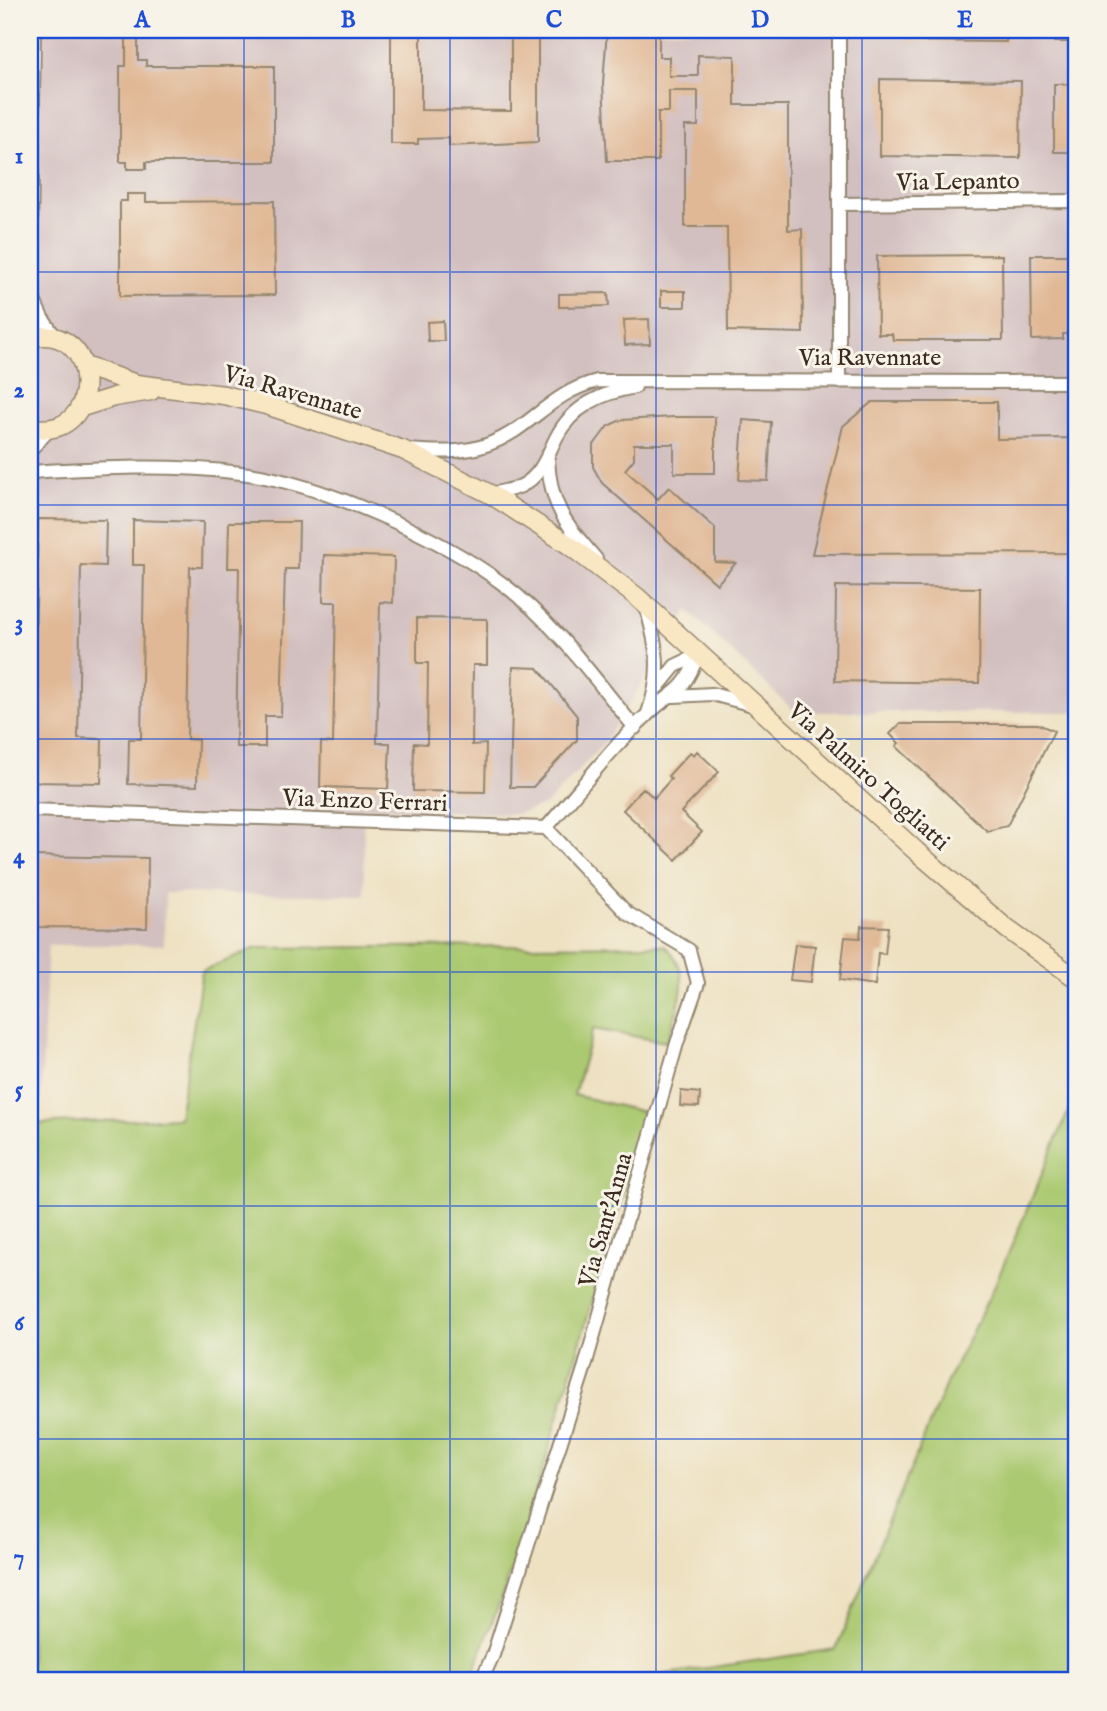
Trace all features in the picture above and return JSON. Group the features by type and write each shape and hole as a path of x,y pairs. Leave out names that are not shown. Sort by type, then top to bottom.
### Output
{"main road":[{"path":"30,338 57,339 78,354 88,380 79,408"},
{"name":"Via Ravennate","path":"84,366 110,377 167,389 224,395 266,405 403,450 490,494"},
{"name":"Via Ravennate","path":"51,428 72,417 79,408 114,397 167,389"},
{"path":"30,427 51,428"},
{"name":"Via Palmiro Togliatti","path":"490,494 569,545 642,602 753,705 1007,929 1077,979"}],"street":[{"path":"34,30 31,301 57,339"},
{"path":"839,30 839,382"},
{"name":"Via Lepanto","path":"840,204 1077,201"},
{"name":"Via Ravennate","path":"403,450 446,452 490,444 524,424 559,395 597,381 1077,382"},
{"name":"Via Ravennate","path":"490,494 521,486 534,476 548,459 568,420 584,405 611,391 663,382"},
{"path":"30,450 51,428"},
{"name":"Via Palmiro Togliatti","path":"548,459 552,497 563,520 596,559 642,602"},
{"path":"30,472 162,466 244,473 317,492 411,528 503,584 564,641 635,728"},
{"path":"642,602 658,661 657,689"},
{"path":"648,713 657,689 675,666 698,655"},
{"path":"546,828 648,713 674,696 690,676 698,655"},
{"path":"674,696 712,694 753,705"},
{"name":"Via Enzo Ferrari","path":"30,810 546,828"},
{"name":"Via Sant'Anna","path":"481,1681 493,1655 585,1366 677,1043 698,983 689,950 627,914 546,828"}],"shaded area":[{"path":"30,30 1077,30 1077,712 795,712 688,610 606,741 547,804 517,814 363,808 365,896 165,893 164,945 48,945 41,1100 30,1100"}],"green space":[{"path":"664,945 674,955 682,978 679,1003 666,1042 593,1029 574,1095 648,1113 517,1556 473,1673 480,1681 30,1681 30,1124 179,1118 202,971 256,948"},
{"path":"1077,1091 1077,1681 619,1681 836,1649 946,1384 995,1285"}],"building":[{"path":"126,30 138,30 138,60 146,60 146,66 274,66 274,162 146,162 146,169 127,169 127,162 120,162 120,66 126,66"},
{"path":"391,30 421,30 421,110 511,111 511,30 538,30 538,142 449,146 449,138 418,139 418,144 391,144"},
{"path":"607,30 659,30 659,57 669,57 669,76 698,76 698,55 735,56 735,105 788,105 788,230 802,229 803,333 728,331 727,227 685,227 685,126 698,126 698,91 669,91 669,112 658,112 658,161 607,161 603,83"},
{"path":"909,30 1006,30 1006,42 909,41"},
{"path":"1054,30 1077,30 1077,42 1054,42"},
{"path":"880,79 1021,81 1020,158 880,156"},
{"path":"1054,84 1077,84 1077,152 1054,152"},
{"path":"127,194 146,194 146,202 274,201 275,295 120,296 120,201 127,201"},
{"path":"1002,255 1003,340 893,340 892,334 878,334 877,256"},
{"path":"1031,255 1077,255 1077,334 1063,334 1063,339 1032,340"},
{"path":"661,291 685,291 685,307 661,307"},
{"path":"608,293 609,306 559,307 559,294"},
{"path":"649,319 650,344 625,345 624,320"},
{"path":"443,321 444,341 428,341 427,322"},
{"path":"872,402 997,402 997,439 1077,438 1077,553 812,554 843,426"},
{"path":"715,417 715,473 674,473 674,444 634,444 634,459 625,470 658,499 669,487 715,528 715,562 736,563 717,584 602,483 593,467 593,446 608,426 621,420"},
{"path":"743,420 771,422 768,481 739,480"},
{"path":"38,519 106,520 105,566 81,565 78,738 102,739 101,783 30,782 30,651 35,651"},
{"path":"133,520 203,522 202,567 190,567 187,739 198,740 197,786 128,784 129,739 141,739 144,565 133,565"},
{"path":"229,522 299,522 298,569 285,569 281,716 265,716 265,747 236,747 239,568 228,568"},
{"path":"324,555 394,557 393,603 380,602 377,743 390,743 388,789 320,787 321,742 333,743 336,602 323,602"},
{"path":"836,586 980,588 979,683 835,681"},
{"path":"417,618 487,619 487,665 473,665 472,745 486,744 485,792 413,791 414,743 427,744 428,663 417,663"},
{"path":"513,667 538,668 577,716 577,740 533,787 510,787"},
{"path":"900,724 1038,724 1054,731 1007,826 987,831 896,746 899,743 890,734"},
{"path":"697,751 719,772 681,812 702,832 676,860 623,810 643,788 654,798 671,779 668,776 690,752 694,755"},
{"path":"30,856 148,858 147,928 30,927"},
{"path":"861,926 888,927 885,954 878,953 875,985 840,980 845,937 860,938"},
{"path":"795,944 815,946 811,982 790,980"},
{"path":"681,1091 700,1093 699,1107 680,1106"}]}
